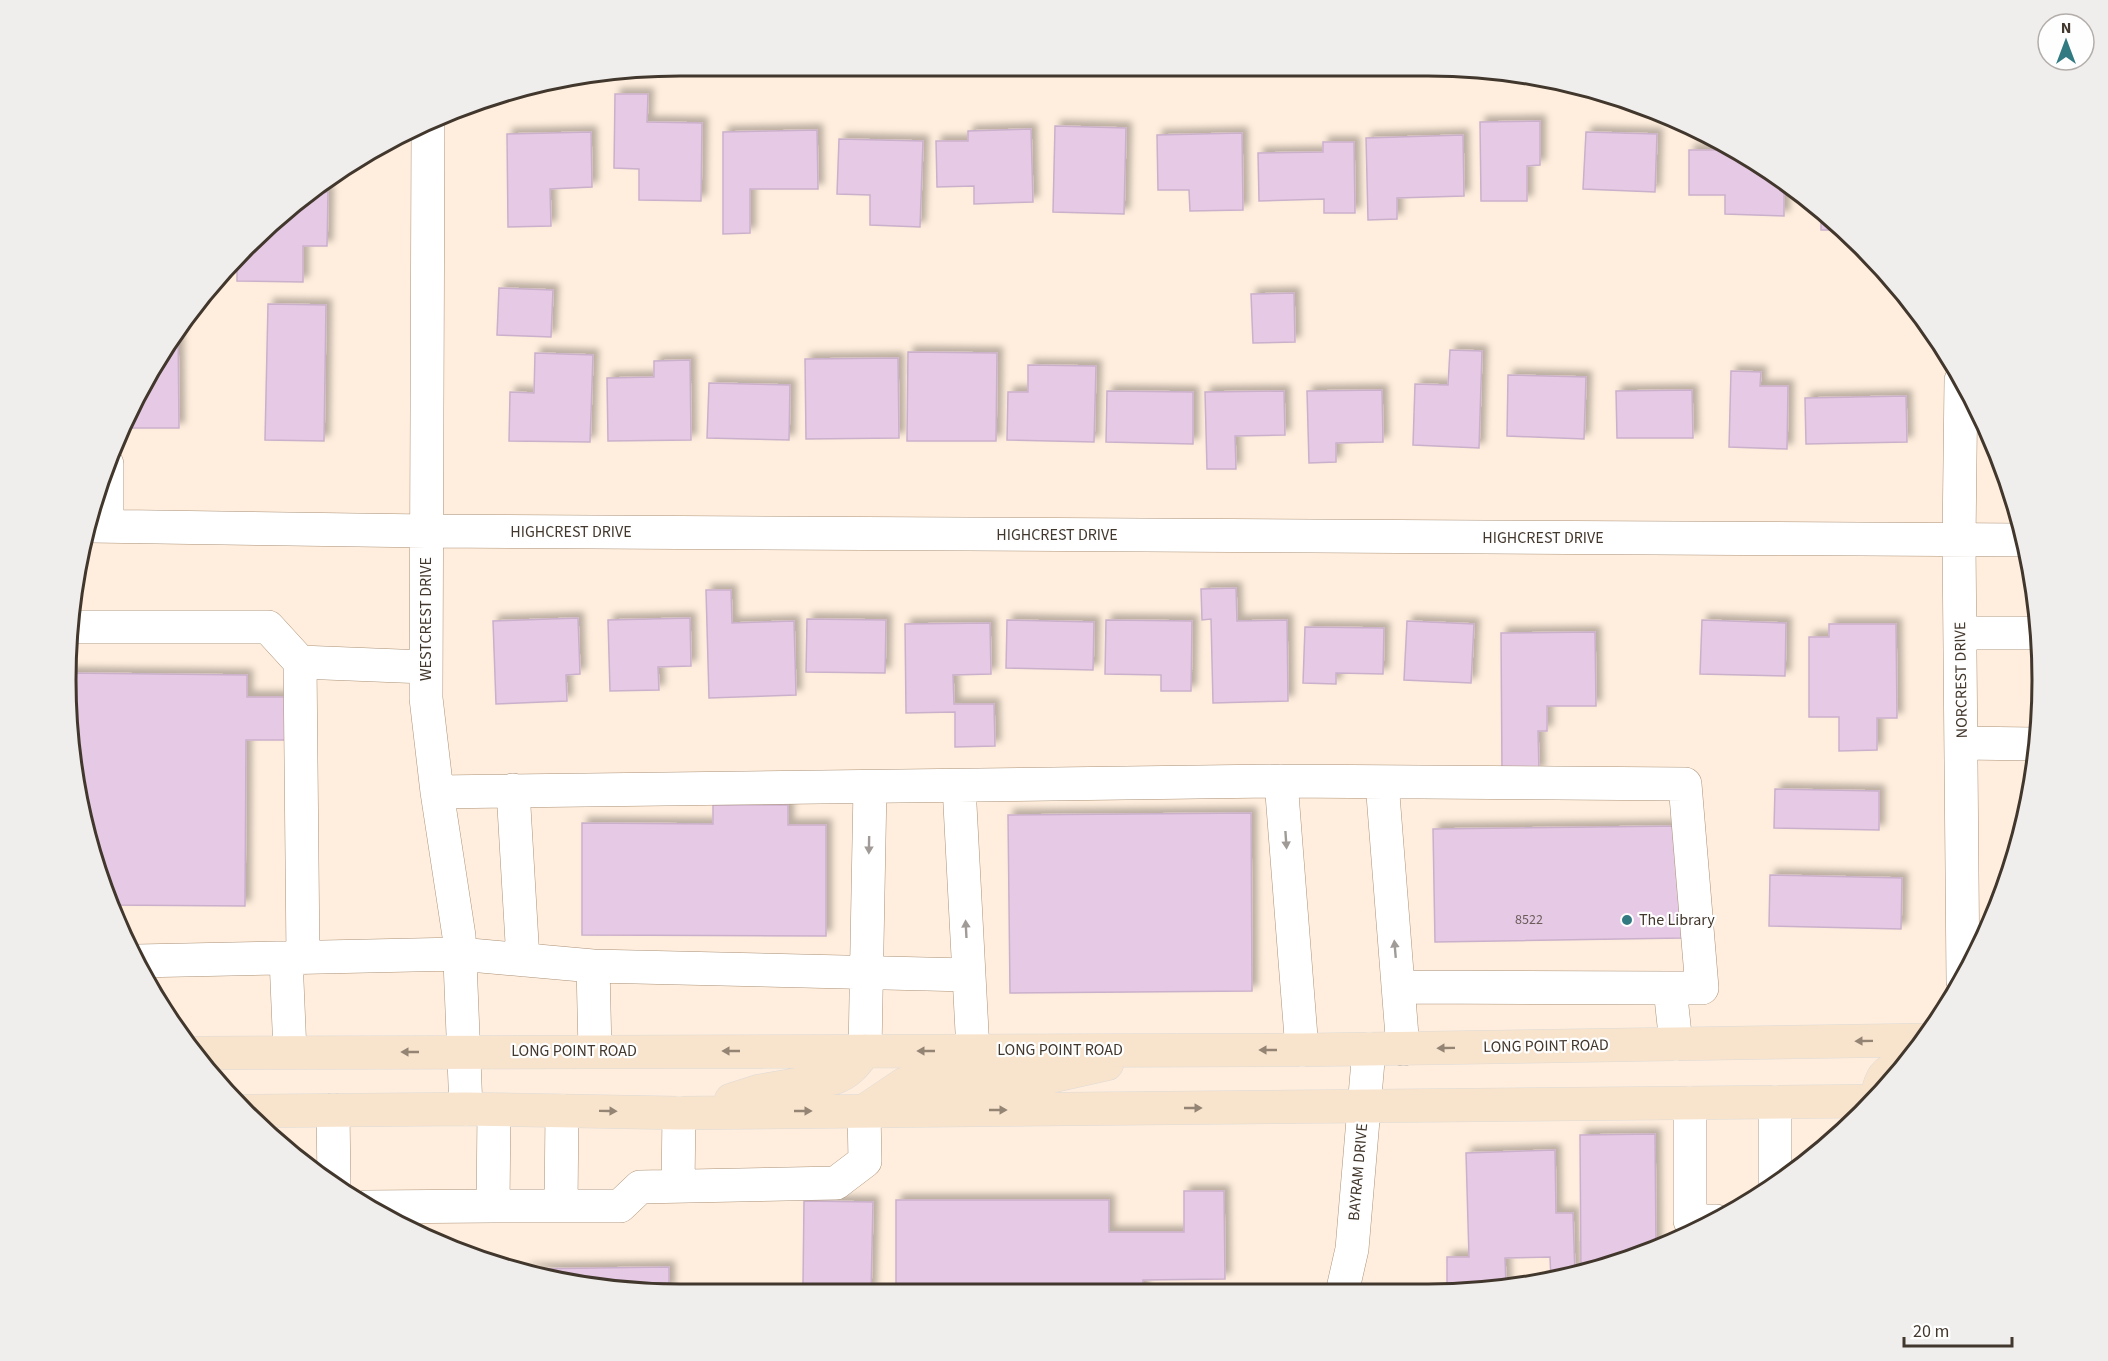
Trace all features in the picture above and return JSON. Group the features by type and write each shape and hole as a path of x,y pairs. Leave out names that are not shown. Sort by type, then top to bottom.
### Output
{"main road":[{"name":"LONG POINT ROAD","path":"205,1053 1302,1050 1913,1040"},
{"path":"864,1111 904,1084 1031,1081 1168,1050"},
{"path":"687,1112 759,1091 844,1075 865,1051"},
{"path":"256,1111 480,1109 687,1112 864,1111 1861,1101"}],"street":[{"name":"WESTCREST DRIVE","path":"428,132 426,698 437,792 459,936 463,1051 480,1109 494,1206"},
{"name":"NORCREST DRIVE","path":"1961,397 1959,541 1963,960"},
{"name":"HIGHCREST DRIVE","path":"98,526 427,531 2015,540"},
{"path":"79,627 268,627 300,662 295,958 290,1052"},
{"path":"1961,633 2029,633"},
{"path":"300,662 425,667"},
{"path":"1962,743 2028,744"},
{"path":"437,792 1281,781 1685,784 1702,988 1398,987"},
{"path":"1281,781 1302,1050"},
{"path":"1382,782 1402,1049"},
{"path":"959,786 973,1051"},
{"path":"865,1051 870,787"},
{"path":"513,790 523,960"},
{"path":"146,961 459,954 593,966 968,975"},
{"path":"593,966 595,1051"},
{"path":"1670,987 1676,1044"},
{"name":"BAYRAM DRIVE","path":"1344,1284 1352,1249 1369,1049"},
{"path":"1775,1102 1775,1174"},
{"path":"1690,1103 1690,1221 1697,1221"},
{"path":"333,1110 334,1175"},
{"path":"561,1206 562,1111"},
{"path":"384,1207 620,1206 640,1187 836,1183 865,1161 864,1111"},
{"path":"678,1186 687,1112"}],"building":[{"path":"615,94 648,94 647,122 702,123 701,201 639,200 639,169 614,168"},
{"path":"1540,121 1540,165 1527,166 1527,201 1481,201 1480,122"},
{"path":"1055,126 1126,128 1124,214 1053,212"},
{"path":"1031,129 1033,202 974,204 974,186 937,187 936,141 968,141 968,131"},
{"path":"817,130 818,189 750,189 750,233 723,234 723,132"},
{"path":"591,132 592,187 550,189 551,226 508,227 507,134"},
{"path":"1586,132 1657,134 1655,192 1583,189"},
{"path":"1242,133 1243,210 1190,211 1189,190 1158,190 1157,135"},
{"path":"1463,135 1464,196 1397,198 1397,219 1368,220 1366,138"},
{"path":"839,139 923,141 920,227 870,225 870,195 837,194"},
{"path":"1323,142 1354,142 1355,213 1324,213 1324,199 1259,201 1258,153 1323,152"},
{"path":"1689,150 1716,150 1763,178 1784,193 1784,216 1725,214 1725,195 1689,195"},
{"path":"328,192 327,246 303,246 303,282 237,281 237,270 253,253 282,226"},
{"path":"1821,222 1830,230 1821,230"},
{"path":"499,288 553,290 551,337 497,335"},
{"path":"1294,293 1295,342 1253,343 1251,294"},
{"path":"268,304 326,305 324,441 265,440"},
{"path":"178,345 179,428 132,428 157,378"},
{"path":"1450,350 1482,351 1479,448 1413,445 1415,384 1448,385"},
{"path":"908,352 997,353 996,441 907,441"},
{"path":"535,353 593,355 590,442 509,441 510,392 534,393"},
{"path":"898,358 899,438 806,439 805,359"},
{"path":"690,360 691,440 608,441 607,378 654,377 654,361"},
{"path":"1028,365 1096,366 1094,442 1007,440 1008,392 1028,392"},
{"path":"1731,371 1761,372 1760,386 1788,386 1787,449 1729,447"},
{"path":"1508,375 1586,377 1584,439 1507,436"},
{"path":"709,383 790,385 789,440 707,438"},
{"path":"1382,390 1383,442 1336,443 1336,462 1309,463 1307,391"},
{"path":"1692,390 1693,438 1617,438 1616,391"},
{"path":"1107,391 1193,392 1193,444 1106,442"},
{"path":"1284,391 1285,435 1235,436 1236,469 1207,469 1205,392"},
{"path":"1906,396 1907,442 1806,444 1805,398"},
{"path":"1236,588 1237,621 1287,620 1288,701 1213,703 1211,619 1202,620 1201,589"},
{"path":"706,590 731,590 732,623 794,621 796,695 709,698"},
{"path":"578,618 580,674 566,675 567,701 496,704 493,621"},
{"path":"690,618 691,666 658,667 659,690 610,691 608,620"},
{"path":"807,619 886,620 885,673 806,672"},
{"path":"1007,620 1094,622 1093,670 1006,668"},
{"path":"1106,620 1192,621 1191,691 1161,691 1161,675 1105,674"},
{"path":"1702,620 1786,623 1785,676 1700,674"},
{"path":"1407,621 1474,624 1471,683 1404,680"},
{"path":"990,623 991,674 953,675 954,704 994,704 995,746 955,747 955,712 906,713 905,624"},
{"path":"1829,624 1896,624 1897,718 1877,718 1877,750 1839,751 1839,717 1809,717 1809,637 1829,637"},
{"path":"1305,627 1384,628 1383,674 1336,673 1336,684 1303,683"},
{"path":"1595,632 1596,706 1547,706 1547,731 1538,731 1539,772 1502,772 1501,633"},
{"path":"76,673 247,675 247,697 287,697 286,740 246,740 245,906 120,905 97,837 88,798 78,720"},
{"path":"1775,789 1879,791 1879,830 1774,828"},
{"path":"713,805 788,805 788,825 826,825 826,936 582,935 582,823 713,824"},
{"path":"1251,813 1252,991 1010,993 1008,815"},
{"path":"1681,826 1682,938 1435,942 1433,829"},
{"path":"1770,875 1902,878 1901,929 1769,926"},
{"path":"1655,1134 1656,1240 1581,1265 1580,1135"},
{"path":"1555,1150 1556,1213 1573,1213 1575,1266 1551,1272 1550,1257 1505,1258 1506,1279 1447,1284 1447,1257 1469,1257 1466,1153"},
{"path":"1184,1191 1224,1191 1225,1279 1143,1280 1143,1284 896,1284 896,1200 1109,1200 1109,1232 1184,1232"},
{"path":"804,1201 873,1202 871,1284 803,1284"},
{"path":"669,1267 669,1284 602,1279 544,1269"}],"place":[{"name":"The Library","path":"1627,920"}]}
